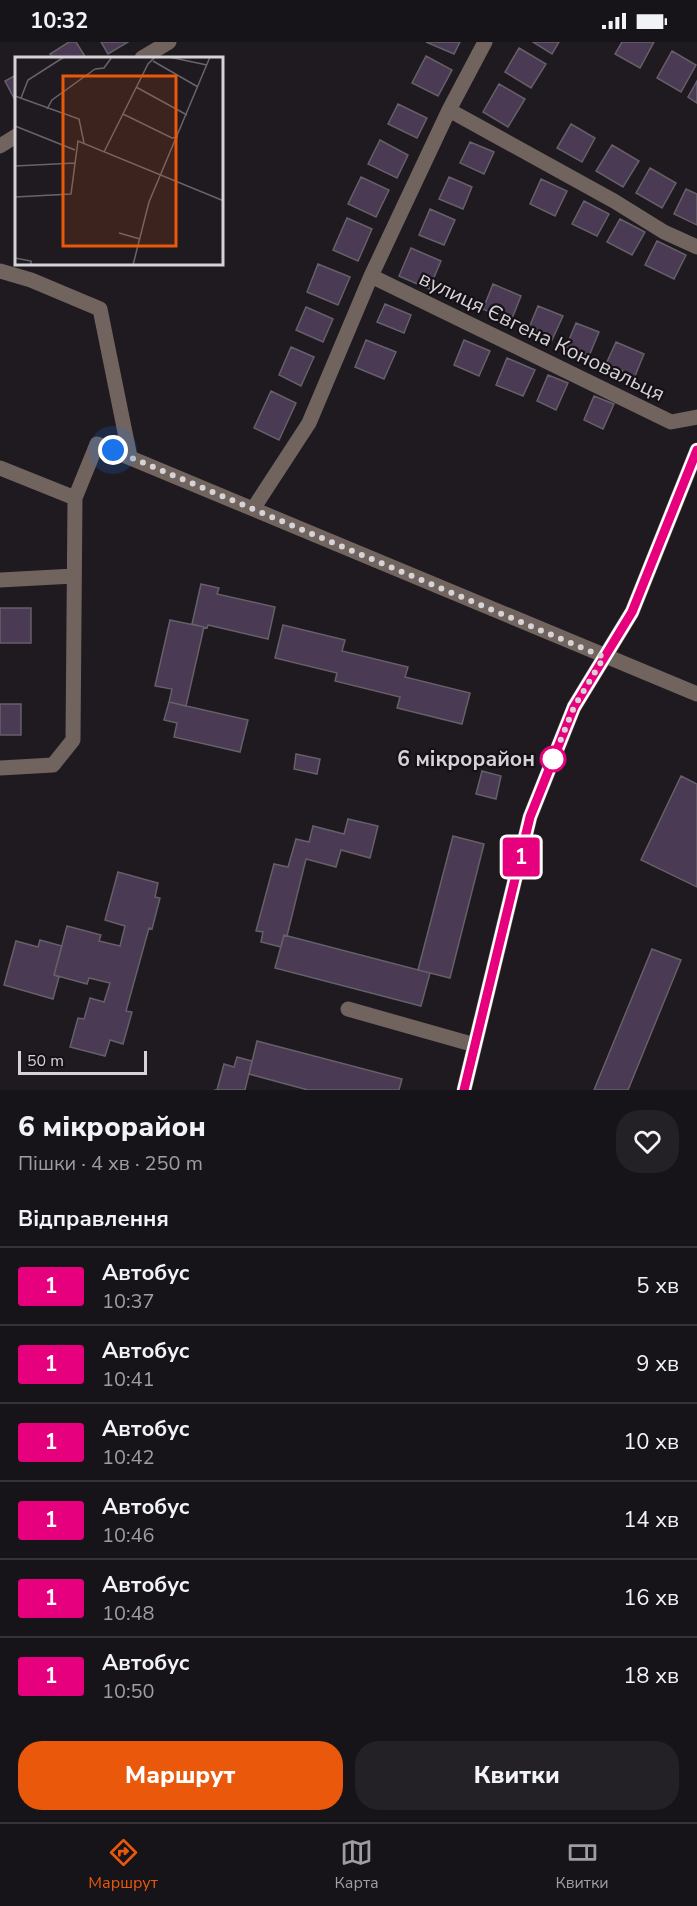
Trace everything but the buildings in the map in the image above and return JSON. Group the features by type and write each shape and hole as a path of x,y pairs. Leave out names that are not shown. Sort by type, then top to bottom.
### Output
{"street":[{"path":"144,57 169,42"},
{"path":"253,509 309,423 371,276 449,110 485,42"},
{"path":"449,110 614,201 664,232 697,247"},
{"path":"0,146 15,137"},
{"path":"0,272 31,280 100,309 130,457"},
{"name":"вулиця Євгена Коновальця","path":"371,276 671,422 697,417"},
{"path":"0,768 53,765 73,740 75,498 97,444 697,694"},
{"path":"464,1090 530,817 574,707 632,612 697,450"},
{"path":"0,468 75,498"},
{"path":"0,580 74,576"},
{"path":"348,1009 475,1045"}],"bus line":[{"name":"1","path":"464,1090 530,817 574,707 632,612 697,450"}],"place":[{"name":"6 мікрорайон","path":"553,759"}],"route":[{"path":"113,450 604,657 574,707 553,759"}]}
